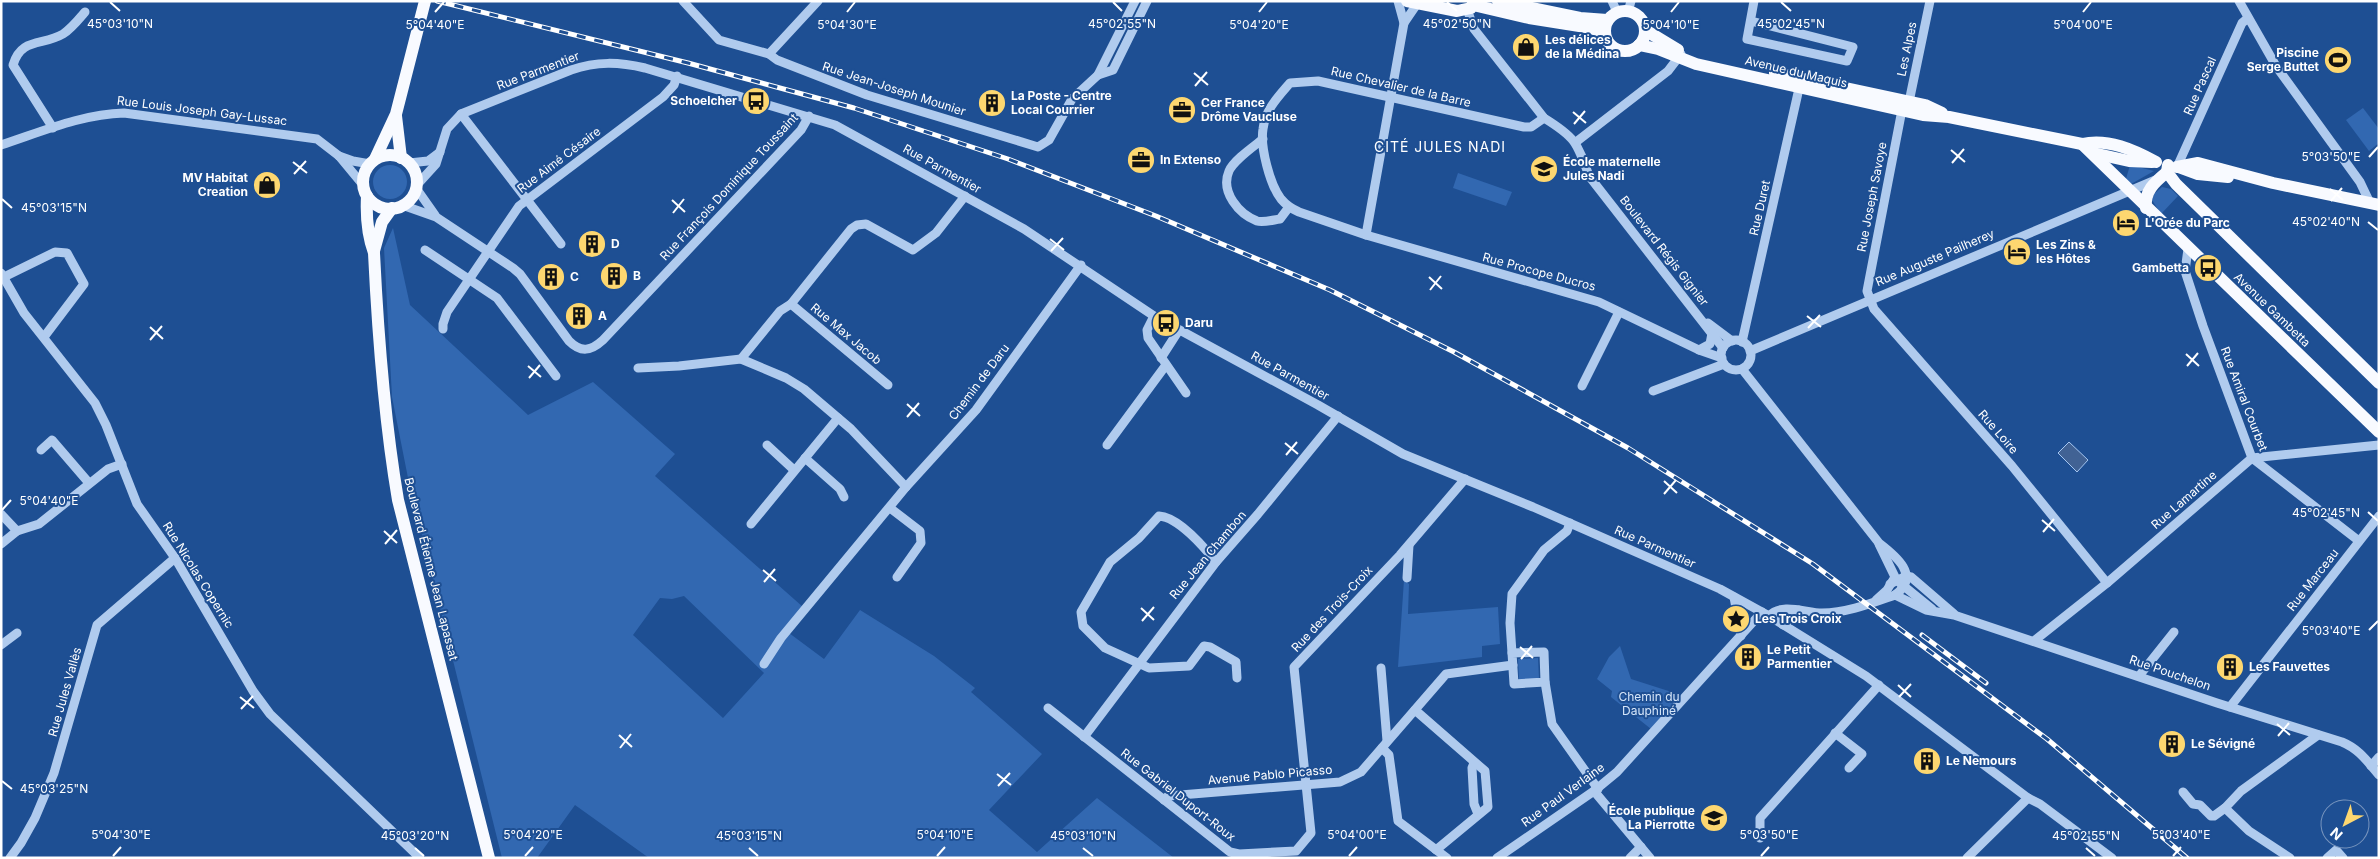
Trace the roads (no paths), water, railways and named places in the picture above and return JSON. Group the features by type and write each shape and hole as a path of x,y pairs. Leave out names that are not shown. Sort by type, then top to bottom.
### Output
{"main road":[{"path":"373,161 393,155 405,160 414,170 416,187 411,198 397,207 378,205 365,190 364,177 396,114 424,1"},
{"path":"1498,1 1580,18 1619,9"},
{"name":"Avenue du Maquis","path":"1412,3 1449,10 1471,8 1592,28 1605,34 1608,42 1620,50 1639,46 1658,49 1906,106 1925,105 1949,116 2082,144 2094,141 2132,149 2166,169"},
{"path":"1605,34 1604,28 1619,9"},
{"name":"Avenue du Maquis","path":"1619,9 1640,19 1645,30 1680,55"},
{"path":"1639,46 1645,36 1645,30"},
{"path":"396,114 405,160"},
{"name":"Avenue du Maquis","path":"2082,144 2093,153 2166,169"},
{"name":"Avenue Gambetta","path":"2093,153 2188,249 2379,432"},
{"path":"2146,208 2146,196 2149,189 2166,169 2273,183 2374,204"},
{"name":"Avenue Gambetta","path":"2166,169 2176,184 2379,382"},
{"name":"Boulevard Étienne Jean Lapassat","path":"365,190 366,213 374,253 379,357 388,443 398,500 489,858"},
{"name":"Boulevard Étienne Jean Lapassat","path":"374,253 382,222 397,207"}],"street":[{"name":"Rue Jean-Joseph Mounier","path":"683,1 718,40 770,54 777,60 859,92 1038,147 1049,140 1072,99 1098,75 1135,1"},
{"path":"770,54 818,1"},
{"name":"Rue Jean-Joseph Mounier","path":"1098,75 1113,70 1147,1"},
{"path":"1398,1 1404,23"},
{"path":"1751,21 1853,47 1847,61 1746,39 1754,1"},
{"name":"Les Alpes","path":"1906,106 1930,1"},
{"path":"2239,1 2276,66 2374,204"},
{"path":"1263,139 1245,153 1228,172 1228,192 1238,209 1258,222 1280,219 1289,207 1366,235 1404,23 1412,3"},
{"name":"Boulevard Régis Gignier","path":"1471,8 1474,29 1544,118 1576,142 1589,176 1702,318 1723,348"},
{"path":"53,128 14,65 16,56 22,48 63,34 85,12"},
{"name":"Rue Pascal","path":"2166,169 2242,23 2248,18"},
{"path":"1576,142 1668,70 1680,55"},
{"name":"Rue Parmentier","path":"461,114 586,65 604,62 623,63 677,76 835,125 1024,229 1154,316 1338,416 1403,454 1570,523 1734,596 1784,624 1879,686 2028,798 2040,804 2112,858"},
{"name":"Rue Aimé Césaire","path":"444,329 443,324 447,312 519,206 663,97 674,85 677,76"},
{"name":"Rue Chevalier de la Barre","path":"1289,207 1280,198 1268,171 1263,128 1271,104 1290,83 1318,81 1524,127 1531,127 1544,118"},
{"name":"Rue Duret","path":"1742,342 1801,83"},
{"name":"Rue Joseph Savoye","path":"1869,299 1867,290 1906,106"},
{"name":"Rue Louis Joseph Gay-Lussac","path":"1,145 98,116 124,113 317,138 339,156 365,190"},
{"path":"436,217 416,187 436,164 447,129 461,114 561,244"},
{"name":"Rue François Dominique Toussaint","path":"489,252 520,274 574,346 579,349 591,349 603,340 801,130 809,116"},
{"path":"405,160 428,161 440,152"},
{"name":"Rue Louis Joseph Gay-Lussac","path":"339,156 353,161 373,161"},
{"path":"2130,191 2166,169"},
{"name":"Rue Auguste Pailherey","path":"1750,351 1869,299 2130,191"},
{"name":"Rue Max Jacob","path":"888,385 791,304 851,229 857,225 866,224 913,250 936,233 965,196"},
{"path":"397,207 436,217 489,252"},
{"name":"Rue Procope Ducros","path":"1366,235 1509,277 1545,285 1598,302 1723,361"},
{"name":"Rue Amiral Courbet","path":"2188,249 2185,271 2203,326 2252,458 2359,541"},
{"path":"424,250 497,298 556,376"},
{"path":"2,274 55,252 67,252 84,284 44,337"},
{"name":"Chemin de Daru","path":"764,664 781,638 890,508 906,486 976,410 1080,265"},
{"name":"Rue Nicolas Copernic","path":"2,274 24,313 95,403 122,464 137,504 175,558 253,691 270,714 420,858"},
{"name":"Rue Loire","path":"1869,299 1874,309 2012,466 2107,583"},
{"path":"741,359 780,311 791,304"},
{"path":"1582,386 1619,312"},
{"path":"1154,316 1147,330 1148,338 1186,393"},
{"name":"Boulevard Régis Gignier","path":"1702,318 1732,341"},
{"path":"1107,446 1164,361 1179,330"},
{"path":"1699,350 1710,344 1712,333"},
{"path":"1732,341 1742,342 1750,351 1750,359 1742,369 1732,370 1723,361 1723,348 1732,341"},
{"path":"638,368 679,366 741,359 786,378 804,389 838,418 906,486"},
{"path":"1653,391 1723,361"},
{"path":"1742,369 1879,543 1894,554 1903,565 1895,596"},
{"name":"Rue Jean Chambon","path":"1084,737 1216,562 1338,416"},
{"path":"751,524 838,418"},
{"path":"41,450 52,440 89,483"},
{"path":"767,445 794,470"},
{"path":"2252,458 2379,445"},
{"path":"805,458 840,489 844,497"},
{"name":"Rue Lamartine","path":"2034,641 2107,583 2252,458"},
{"path":"1,544 17,531 39,524 108,469 122,464"},
{"name":"Rue des Trois-Croix","path":"1306,785 1294,667 1409,544 1465,479"},
{"path":"890,508 920,531 921,543 897,577"},
{"path":"1,514 17,531"},
{"path":"1216,562 1204,547 1169,516 1159,516 1139,538 1110,562 1081,612 1083,626 1105,648 1149,668 1189,666 1204,646 1210,647 1236,662 1236,678"},
{"name":"Rue Marceau","path":"2230,707 2379,516"},
{"path":"1545,682 1514,684 1510,623 1512,594 1544,550 1567,531 1570,523"},
{"path":"1407,578 1409,544"},
{"name":"Rue Jules Vallès","path":"10,858 21,844 35,818 54,773 97,625 175,558"},
{"path":"1874,602 1898,581 1911,578 1954,615"},
{"path":"1898,581 1936,612"},
{"path":"1734,596 1741,636"},
{"path":"1765,614 1778,610 1834,612 1895,596 1926,610 1954,615"},
{"path":"1784,624 1799,610"},
{"name":"Rue Paul Verlaine","path":"1497,858 1596,790 1628,761 1741,636 1765,614"},
{"name":"Rue Pouchelon","path":"1954,615 2352,746 2379,775"},
{"path":"2139,676 2174,632"},
{"path":"1,646 17,633"},
{"path":"1512,653 1544,652 1545,682 1552,724 1596,790 1650,858"},
{"name":"Avenue Pablo Picasso","path":"1164,800 1168,796 1340,782 1351,778 1361,772 1446,674 1513,665"},
{"path":"1382,668 1385,744 1390,755 1398,822 1447,858"},
{"path":"1760,838 1760,818 1879,686"},
{"name":"Rue Gabriel Duport-Roux","path":"1048,708 1230,852 1239,854 1296,851 1311,833 1306,785"},
{"path":"1415,710 1485,771 1488,807 1436,850"},
{"path":"1835,733 1862,754 1849,768"},
{"path":"2183,792 2193,804 2200,805 2211,816 2225,808 2241,791 2318,735"},
{"path":"2371,766 2379,758"},
{"path":"1474,763 1472,768 1474,804 1478,814"},
{"path":"1967,858 2028,798"},
{"path":"2225,808 2249,831 2290,858"},
{"path":"1630,858 1641,847"},
{"path":"2327,858 2336,850 2343,858"}],"railway":[{"path":"437,1 688,63 854,108 1008,159 1156,216 1330,290 1454,352 1628,448 1813,564 2047,739 2187,858"},
{"path":"1922,635 1986,683"}],"place":[{"name":"Les délices de la Médina","path":"1526,47"},
{"name":"Piscine Serge Buttet","path":"2338,60"},
{"name":"Schoelcher","path":"756,101"},
{"name":"La Poste - Centre Local Courrier","path":"992,103"},
{"name":"Cer France Drôme Vaucluse","path":"1182,110"},
{"name":"In Extenso","path":"1141,160"},
{"name":"École maternelle Jules Nadi","path":"1544,169"},
{"name":"MV Habitat Creation","path":"267,185"},
{"name":"L'Orée du Parc","path":"2126,223"},
{"name":"D","path":"592,244"},
{"name":"Les Zins & les Hôtes","path":"2017,252"},
{"name":"Gambetta","path":"2208,268"},
{"name":"B","path":"614,276"},
{"name":"C","path":"551,277"},
{"name":"A","path":"579,316"},
{"name":"Daru","path":"1166,323"},
{"name":"Les Trois Croix","path":"1736,619"},
{"name":"Le Petit Parmentier","path":"1748,657"},
{"name":"Les Fauvettes","path":"2230,667"},
{"name":"Le Sévigné","path":"2172,744"},
{"name":"Le Nemours","path":"1927,761"},
{"name":"École publique La Pierrotte","path":"1714,818"}],"district":[{"name":"CITÉ JULES NADI","path":"1440,147"}],"park label":[{"name":"Chemin du Dauphiné","path":"1649,704"}]}
